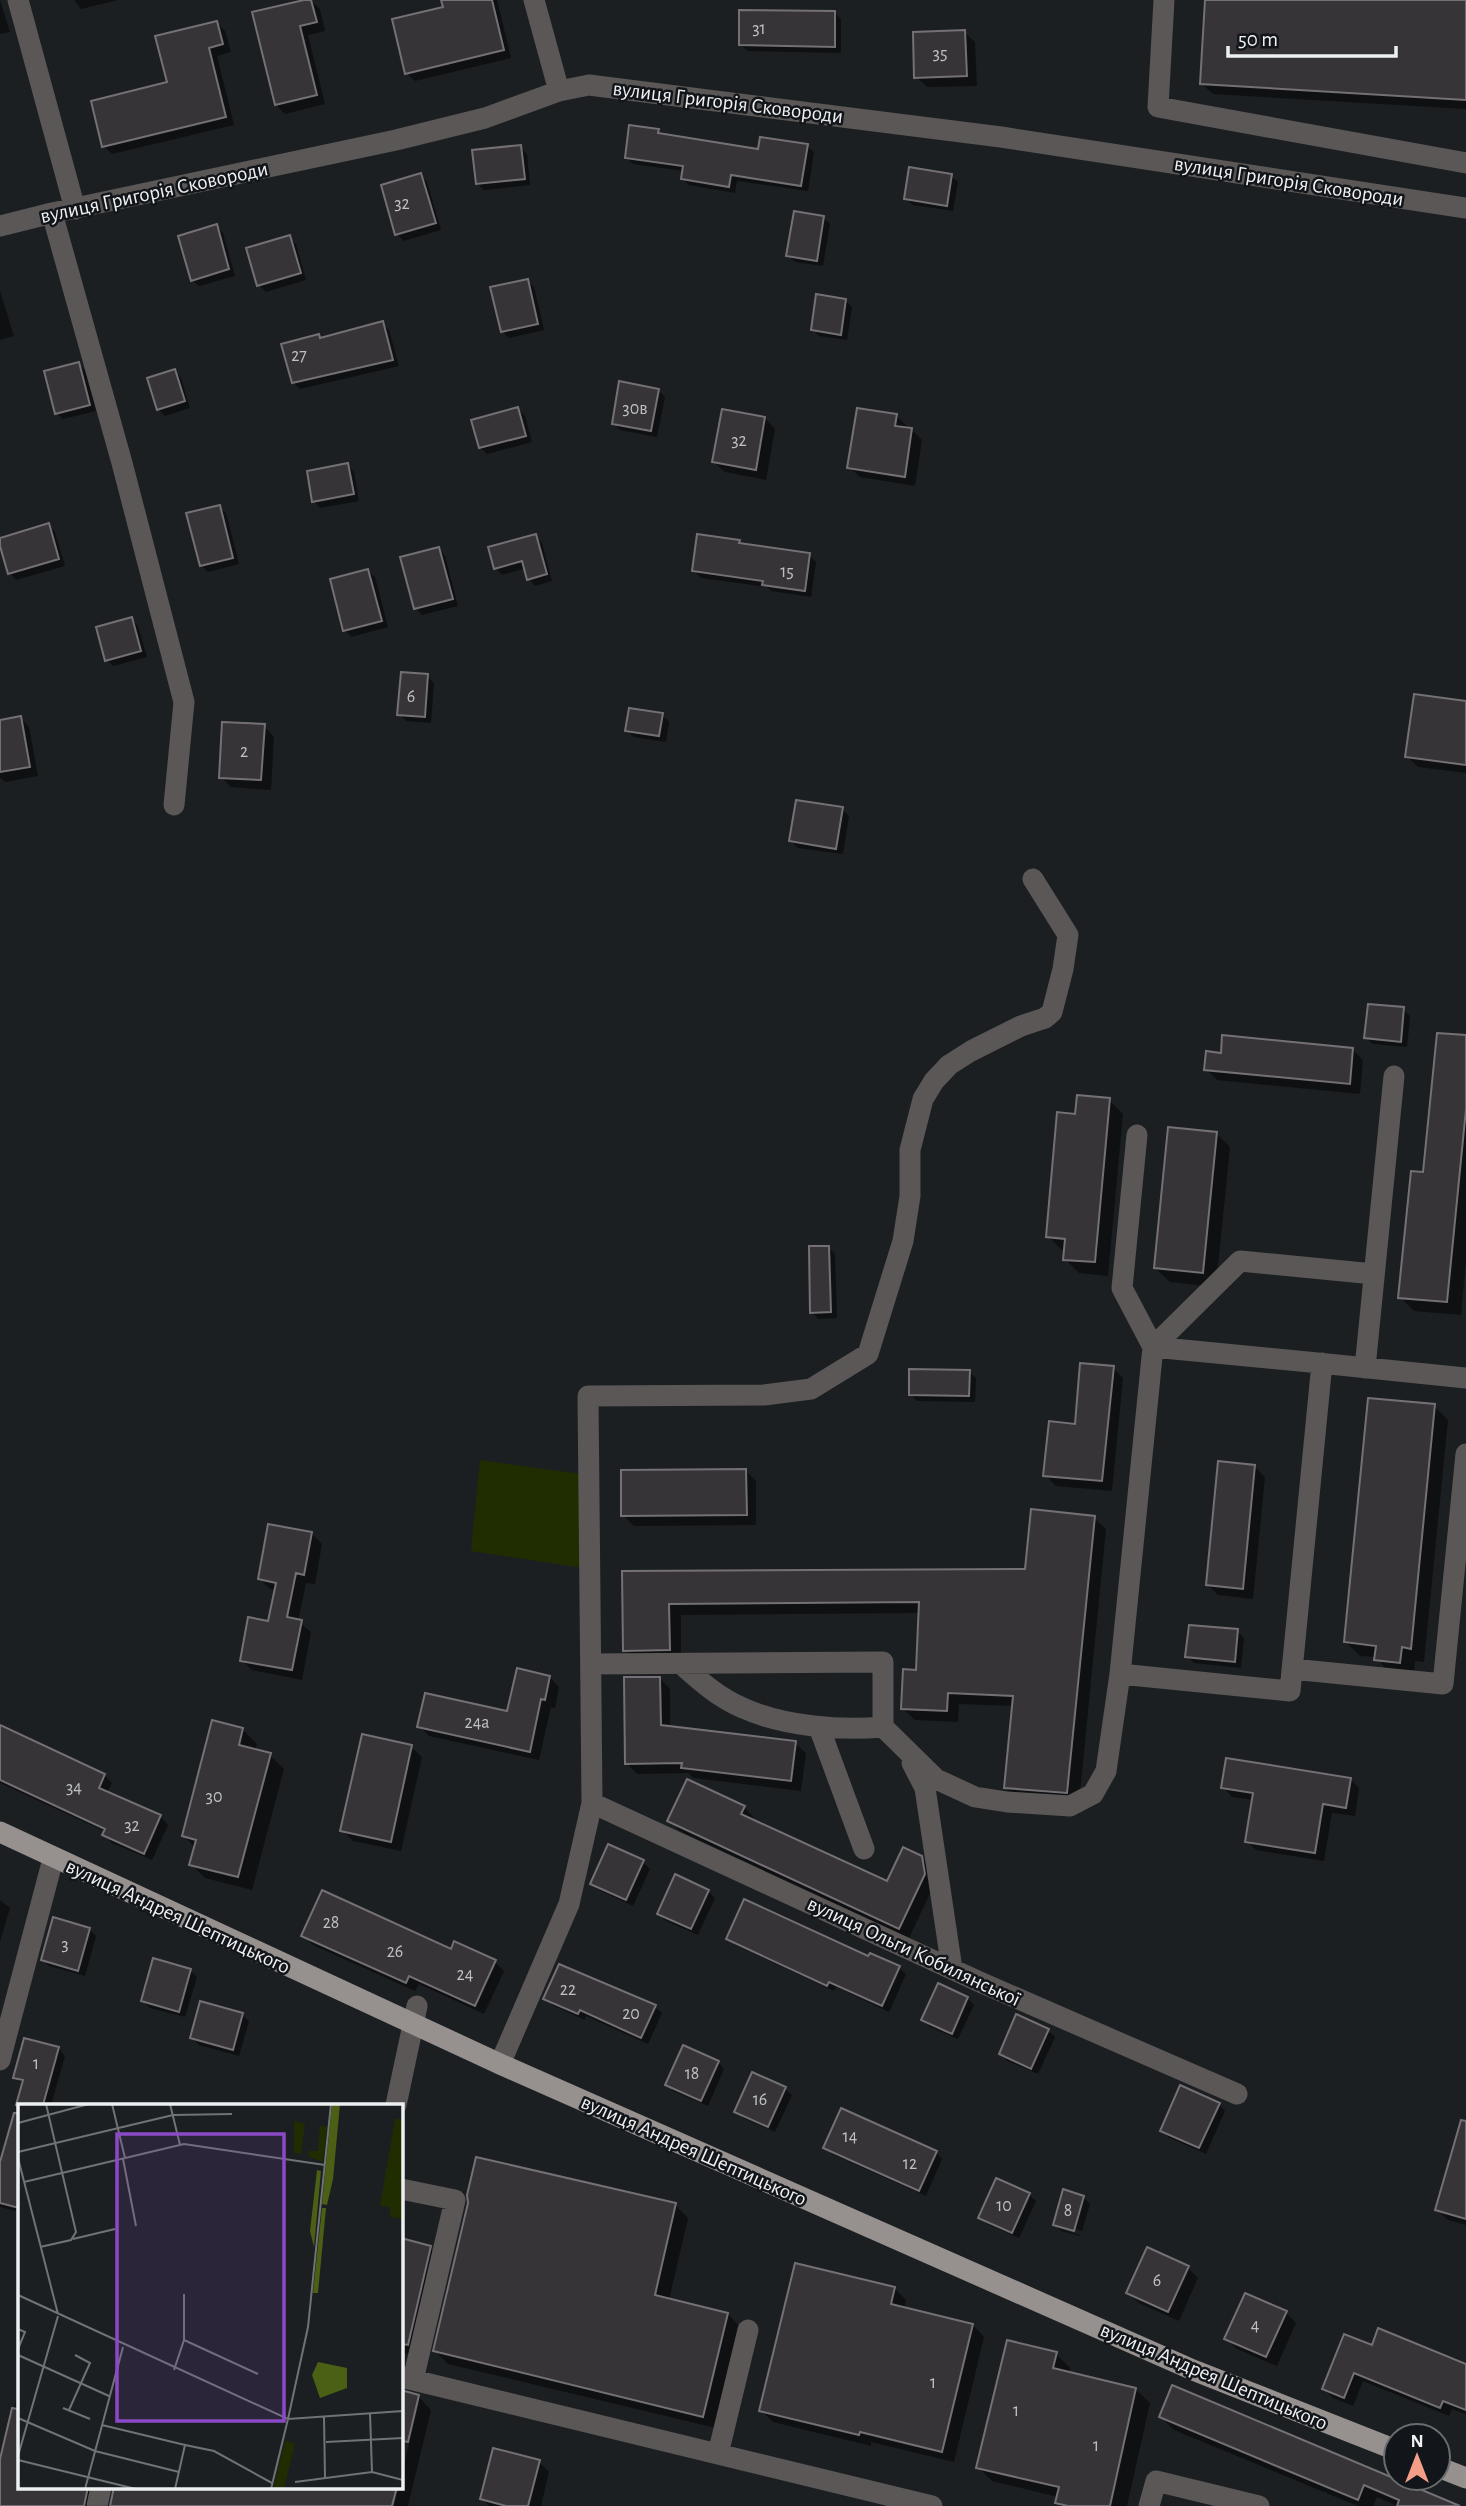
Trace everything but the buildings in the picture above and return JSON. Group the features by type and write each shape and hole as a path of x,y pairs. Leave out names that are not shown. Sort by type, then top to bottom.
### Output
{"main road":[{"name":"вулиця Андрея Шептицького","path":"0,1832 53,1858 415,2015 500,2064 1181,2365 1382,2444"}],"street":[{"path":"18,0 75,209"},
{"path":"534,0 559,91"},
{"path":"1164,0 1158,107 1466,163"},
{"name":"вулиця Григорія Сковороди","path":"0,226 396,140 485,118 559,91 589,85 1001,136 1466,208"},
{"path":"52,213 122,463 184,702 174,805"},
{"path":"500,2064 569,1904 592,1803 588,1396 764,1395 811,1389 868,1353 903,1241 910,1196 910,1150 923,1099 934,1081 949,1065 971,1051 1021,1026 1045,1018 1052,1012 1068,935 1033,879"},
{"path":"1365,1368 1394,1076"},
{"path":"591,1664 883,1662 883,1727 936,1779 975,1797 1007,1802 1070,1806 1093,1794 1106,1771 1120,1674 1153,1347 1122,1288 1137,1135"},
{"path":"1153,1347 1240,1261 1374,1274"},
{"path":"1153,1347 1466,1378"},
{"path":"1120,1674 1290,1690 1322,1363"},
{"path":"1292,1669 1443,1684 1466,1454"},
{"path":"681,1664 705,1686 744,1709 819,1727 883,1727"},
{"path":"819,1727 864,1849"},
{"path":"906,1752 925,1788 952,1969"},
{"name":"вулиця Ольги Кобилянської","path":"592,1803 952,1969 1237,2094"},
{"path":"0,2060 53,1858"},
{"path":"396,2104 415,2015"},
{"path":"402,2189 456,2200 407,2379 932,2506"},
{"path":"718,2454 748,2330"},
{"path":"1149,2506 1156,2481 1259,2506"},
{"path":"97,2506 101,2488"}],"green space":[{"path":"480,1460 581,1474 583,1568 471,1551"}]}
